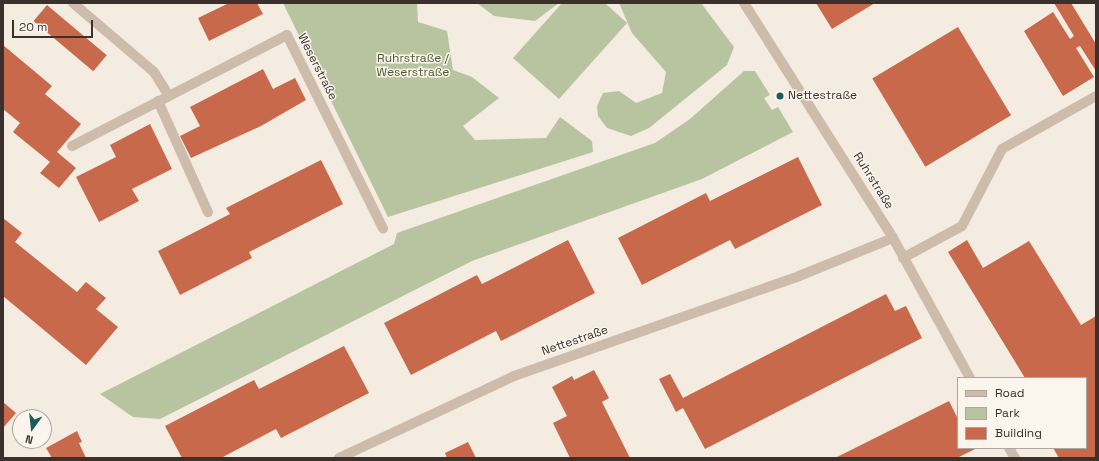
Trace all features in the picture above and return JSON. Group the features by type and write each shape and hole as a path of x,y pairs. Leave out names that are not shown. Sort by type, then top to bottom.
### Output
{"street":[{"path":"73,3 154,72 169,96"},
{"name":"Ruhrstraße","path":"744,3 893,238 969,377"},
{"name":"Weserstraße","path":"72,146 287,35 383,228"},
{"path":"904,258 962,226 1002,149 1096,96"},
{"path":"158,101 208,212"},
{"name":"Nettestraße","path":"339,458 514,376 800,276 893,238"},
{"path":"1010,449 1015,458"}],"green space":[{"name":"Ruhrstraße / Weserstraße","path":"283,3 417,3 418,22 447,31 453,70 472,77 499,98 463,126 475,140 546,138 560,117 592,141 593,152 388,217"},
{"path":"477,3 559,3 535,21 494,16"},
{"path":"562,3 605,3 627,23 559,99 513,58"},
{"path":"619,3 701,3 734,47 727,65 649,128 631,136 607,128 598,116 597,106 603,93 619,91 636,103 662,93 666,72 632,33"},
{"path":"744,71 755,71 770,95 764,98 772,110 778,107 793,132 702,179 472,261 160,419 133,417 100,394 394,244 397,233 655,143 690,119"}],"building":[{"path":"229,3 257,3 263,14 209,41 198,18"},
{"path":"816,3 875,3 832,29"},
{"path":"1054,3 1071,3 1096,44 1096,71 1080,46 1076,48 1094,77 1063,96 1024,31 1053,12 1070,39 1074,36"},
{"path":"47,5 107,55 93,71 34,21"},
{"path":"958,27 1011,115 925,167 872,79"},
{"path":"3,45 52,86 45,94 81,124 57,152 76,168 59,188 40,173 50,162 13,132 20,123 3,109"},
{"path":"263,69 273,89 295,78 306,100 261,126 191,158 180,136 200,126 190,107"},
{"path":"150,124 172,169 132,189 139,201 99,222 76,177 116,157 110,145"},
{"path":"798,157 822,205 735,249 730,240 642,285 618,238 706,193 710,201"},
{"path":"321,160 343,204 249,252 252,258 180,295 158,251 230,214 226,208"},
{"path":"3,218 22,233 15,242 77,292 86,282 106,298 96,309 118,327 86,365 3,296"},
{"path":"568,240 595,293 501,341 496,331 411,375 384,323 477,275 482,284"},
{"path":"967,240 983,268 1029,241 1081,325 1096,316 1096,458 1059,458 1054,449 1087,449 1087,377 1024,377 948,252"},
{"path":"886,294 895,311 906,306 922,338 705,449 683,408 676,412 659,379 670,374 683,398"},
{"path":"344,346 369,393 281,438 276,429 221,458 182,458 165,426 254,380 259,389"},
{"path":"594,370 609,398 602,402 630,458 570,458 553,423 567,416 552,387 572,376 574,380"},
{"path":"949,401 957,417 957,449 975,449 957,458 835,458"},
{"path":"3,402 12,410 12,418 3,428"},
{"path":"77,431 82,442 79,443 86,458 52,458 47,449 52,449 52,445"},
{"path":"468,442 476,458 447,458 445,453"}],"place":[{"name":"Nettestraße","path":"780,96"}]}
